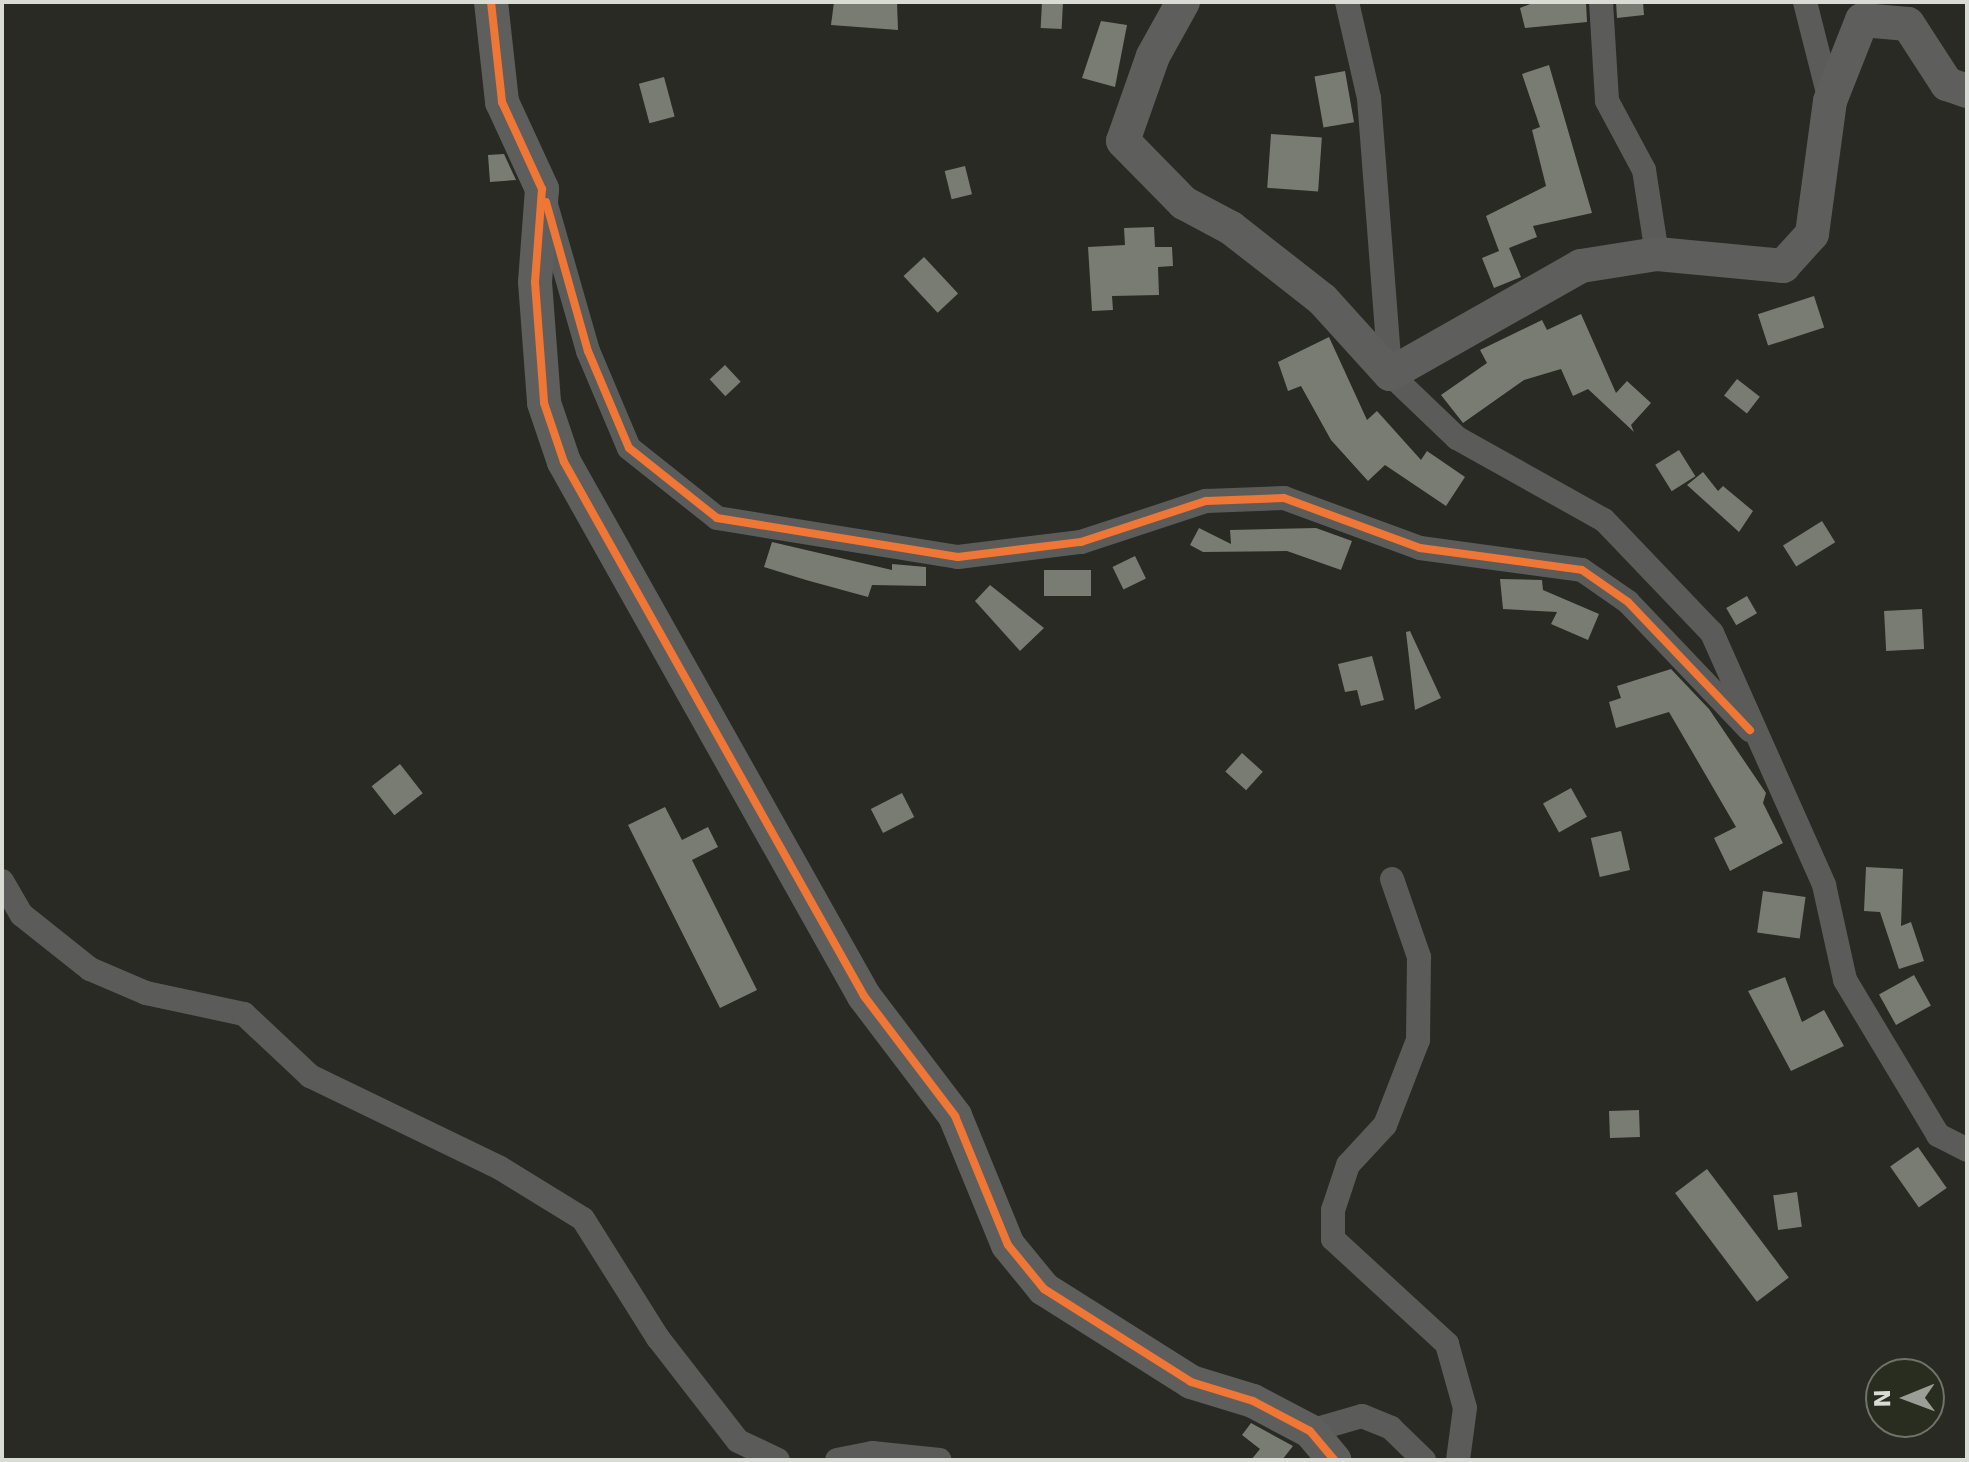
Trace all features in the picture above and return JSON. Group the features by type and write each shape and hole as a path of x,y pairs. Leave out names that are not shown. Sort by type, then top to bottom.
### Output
{"street":[{"path":"491,2 502,102 542,189 588,351 629,448 717,518 958,557 1081,542 1206,501 1284,498 1420,548 1582,570 1628,602 1750,730"},
{"path":"1183,2 1153,56 1123,141 1184,203 1231,228 1322,299 1390,374 1457,438 1604,520 1712,633 1750,730 1793,807 1824,885 1845,980 1938,1135 1967,1150"},
{"path":"1347,2 1369,98 1390,374"},
{"path":"1601,2 1607,101 1644,170 1657,254"},
{"path":"1805,2 1830,101"},
{"path":"1390,374 1581,266 1657,254 1783,266 1812,234 1830,101 1862,20 1908,24 1947,84 1967,91"},
{"path":"542,189 535,282 544,403 564,462 864,996 955,1116 1008,1245 1044,1289 1191,1382 1253,1401 1310,1431 1334,1460"},
{"path":"1392,879 1419,957 1418,1040 1385,1125 1348,1165 1333,1210 1333,1239 1447,1344 1465,1408 1458,1460"},
{"path":"2,881 22,915 90,969 146,993 244,1014 310,1076 500,1168 583,1219 658,1338 738,1441 778,1460"},
{"path":"1310,1431 1362,1416 1391,1428 1424,1460"},
{"path":"837,1460 872,1453 940,1460"}],"building":[{"path":"834,2 897,2 898,30 831,25"},
{"path":"1042,2 1063,3 1062,29 1041,28"},
{"path":"1535,2 1586,2 1587,22 1525,28 1520,8"},
{"path":"1616,2 1643,2 1644,15 1617,18"},
{"path":"1101,21 1127,25 1115,87 1082,78"},
{"path":"1549,65 1592,213 1533,226 1537,237 1509,248 1521,277 1494,288 1482,258 1499,251 1486,216 1546,186 1532,130 1540,127 1522,74"},
{"path":"1345,71 1354,122 1324,128 1314,76"},
{"path":"664,77 675,117 649,123 639,84"},
{"path":"1271,134 1322,138 1318,191 1267,188"},
{"path":"504,154 516,180 490,182 488,155"},
{"path":"965,166 972,194 952,199 945,171"},
{"path":"1154,227 1155,247 1172,247 1173,266 1158,267 1159,295 1112,296 1113,310 1092,311 1088,247 1125,245 1124,228"},
{"path":"924,257 958,294 938,313 904,276"},
{"path":"1814,296 1824,327 1768,346 1758,314"},
{"path":"1581,314 1616,393 1627,381 1651,403 1631,425 1634,432 1588,389 1573,396 1561,369 1524,380 1463,423 1441,395 1487,363 1480,350 1542,320 1547,330"},
{"path":"1329,337 1367,420 1377,411 1421,460 1427,451 1465,477 1446,506 1385,465 1368,481 1331,440 1301,386 1288,391 1278,362"},
{"path":"725,365 741,382 725,396 710,379"},
{"path":"1737,379 1760,397 1747,413 1724,396"},
{"path":"1679,450 1695,476 1672,491 1655,465"},
{"path":"1703,472 1718,491 1723,486 1753,511 1739,532 1687,485"},
{"path":"1822,521 1835,542 1796,567 1783,545"},
{"path":"1199,528 1231,544 1230,530 1316,528 1352,541 1341,570 1287,551 1203,552 1190,545"},
{"path":"772,542 892,570 892,564 926,567 926,586 872,585 868,597 806,580 764,567"},
{"path":"1135,556 1146,578 1123,589 1113,567"},
{"path":"1044,570 1091,570 1091,596 1044,596"},
{"path":"1500,579 1542,580 1543,590 1599,614 1588,640 1551,624 1557,612 1503,609"},
{"path":"990,585 1044,628 1020,651 975,601"},
{"path":"1747,596 1757,613 1736,625 1726,608"},
{"path":"1922,609 1924,649 1886,651 1884,611"},
{"path":"1410,631 1441,698 1415,710 1406,632"},
{"path":"1372,656 1384,700 1361,706 1357,690 1345,692 1338,664"},
{"path":"1671,669 1709,709 1766,793 1763,803 1783,843 1730,871 1714,838 1736,827 1669,712 1616,728 1609,702 1621,698 1617,686"},
{"path":"1242,753 1263,772 1246,790 1225,772"},
{"path":"400,764 423,793 394,815 372,786"},
{"path":"1571,788 1587,817 1559,832 1543,804"},
{"path":"902,793 914,817 883,833 871,809"},
{"path":"665,807 682,840 708,827 718,847 692,860 757,990 720,1008 628,825"},
{"path":"1621,831 1630,870 1600,877 1591,838"},
{"path":"1866,867 1903,869 1901,926 1911,922 1924,961 1899,969 1880,912 1864,911"},
{"path":"1763,891 1806,897 1800,939 1757,933"},
{"path":"1914,975 1931,1006 1896,1025 1879,994"},
{"path":"1785,977 1802,1022 1824,1010 1844,1046 1791,1071 1748,991"},
{"path":"1639,1110 1640,1137 1610,1138 1609,1111"},
{"path":"1918,1147 1947,1188 1919,1207 1890,1167"},
{"path":"1707,1169 1789,1278 1757,1302 1675,1193"},
{"path":"1797,1192 1802,1227 1778,1230 1773,1195"},
{"path":"1251,1423 1293,1446 1282,1460 1251,1460 1260,1449 1242,1435"}],"cycle path":[{"path":"491,2 502,102 542,189 535,282 544,403 564,462 864,996 955,1116 1008,1245 1044,1289 1191,1382 1253,1401 1310,1431 1334,1460"},
{"path":"546,202 588,351 629,448 717,518 958,557 1081,542 1206,501 1284,498 1420,548 1582,570 1628,602 1750,730"}]}
